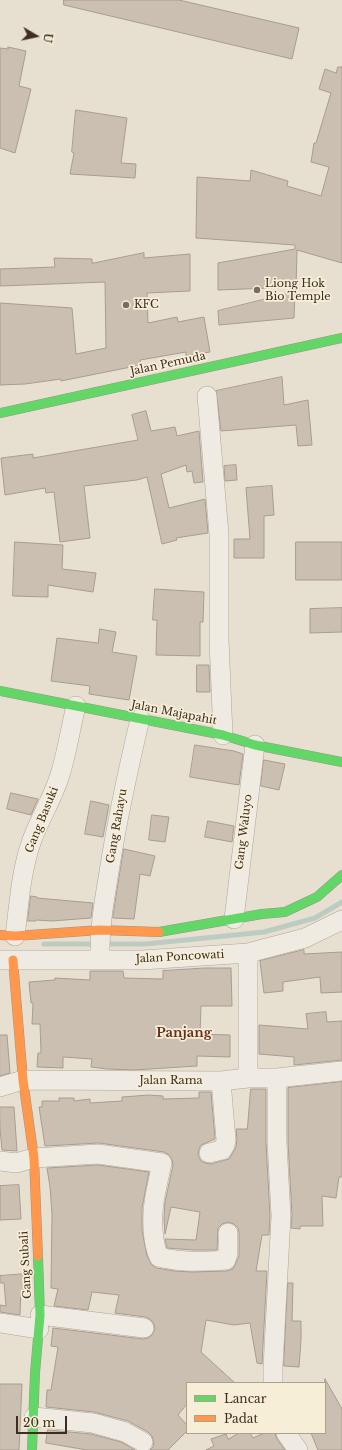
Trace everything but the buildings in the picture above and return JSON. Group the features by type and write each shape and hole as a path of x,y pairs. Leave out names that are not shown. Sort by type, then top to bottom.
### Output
{"street":[{"name":"Jalan Pemuda","path":"0,413 342,338"},
{"path":"207,396 219,534 219,640 223,735"},
{"name":"Jalan Majapahit","path":"0,691 223,735 255,745 342,762"},
{"name":"Gang Basuki","path":"8,936 32,841 40,819 59,779 76,706"},
{"name":"Gang Rahayu","path":"100,957 100,932 120,802 140,719"},
{"name":"Gang Waluyo","path":"234,919 255,745"},
{"path":"8,936 100,932 157,932 262,914 285,912 317,897 342,875"},
{"name":"Jalan Poncowati","path":"6,960 100,957 142,960 248,953 305,938 342,920"},
{"path":"248,953 248,1078"},
{"name":"Gang Subali","path":"6,960 34,1158 40,1322 35,1373 32,1450"},
{"name":"Jalan Rama","path":"0,1086 23,1080 221,1081 248,1078 277,1078 342,1071"},
{"path":"273,1382 281,1216 277,1142 277,1078"},
{"path":"209,1153 222,1150 225,1145 221,1081"},
{"path":"0,1161 16,1163 34,1158 98,1154 162,1164 154,1202 152,1222 156,1252 159,1257 168,1260 194,1262 226,1260 228,1253 228,1233"},
{"path":"0,1323 40,1322 144,1328"},
{"path":"34,1417 93,1423 125,1432 143,1442"},
{"path":"287,1434 298,1450"}],"waterway":[{"path":"104,944 146,944 264,932 315,918 342,902"},
{"path":"44,944 96,944"}],"traffic: fast":[{"path":"0,413 342,338"},
{"path":"0,691 223,735 255,745 342,762"},
{"path":"159,932 262,914 285,912 317,897 342,875"},
{"path":"32,1450 35,1373 40,1315 38,1256"}],"traffic: slow":[{"path":"0,935 15,936 100,930 159,932"},
{"path":"13,960 23,1080 34,1158 38,1256"}],"place":[{"name":"Liong Hok Bio Temple","path":"257,290"},
{"name":"KFC","path":"126,305"}],"district":[{"name":"Panjang","path":"184,1033"}]}
